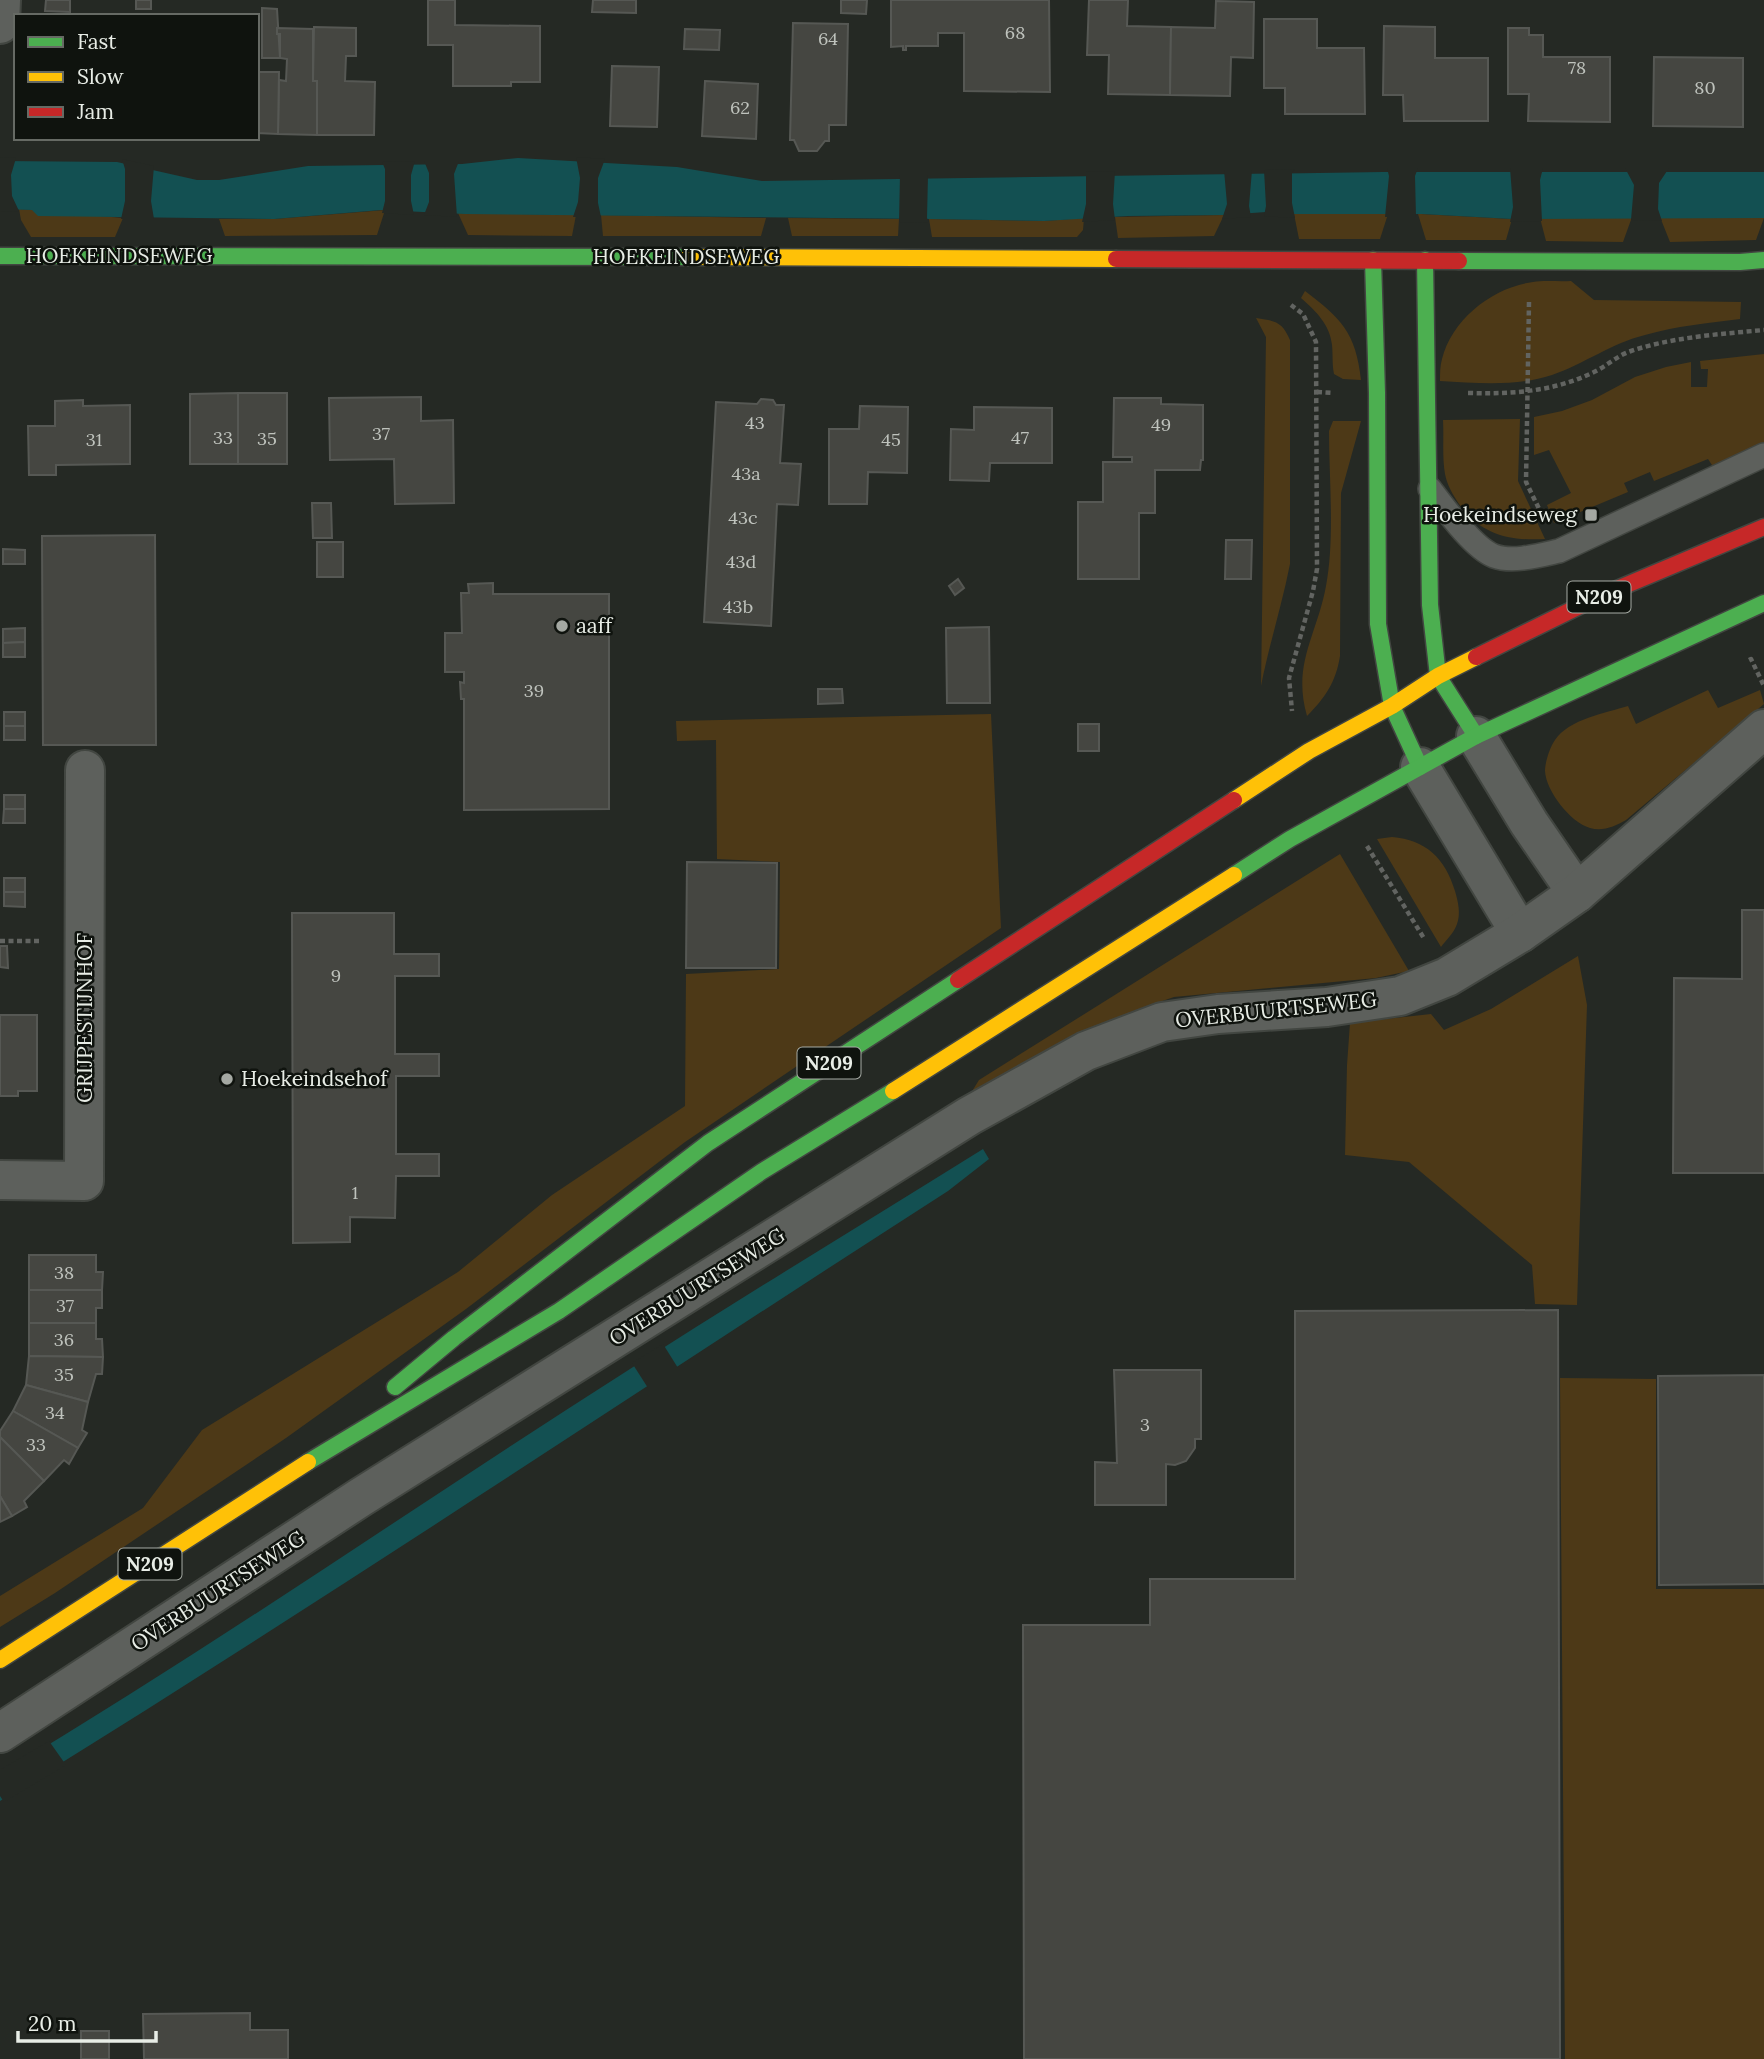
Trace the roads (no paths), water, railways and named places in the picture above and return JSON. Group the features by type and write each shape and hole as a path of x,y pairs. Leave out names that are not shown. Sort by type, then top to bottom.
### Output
{"main road":[{"name":"HOEKEINDSEWEG","path":"0,256 1764,260"},
{"path":"1373,260 1377,393 1378,624 1392,706 1420,767"},
{"path":"1425,260 1430,605 1438,676 1476,736"},
{"name":"N209","path":"299,1467 454,1338 708,1143 1310,751 1392,706 1438,676 1598,597 1764,527"},
{"name":"N209","path":"0,1660 299,1467 559,1311 761,1172 970,1044 1290,839 1476,736 1764,603"}],"street":[{"path":"0,24 1,0"},
{"path":"1420,767 1520,933 1577,893 1764,729"},
{"path":"1476,736 1529,823 1577,893"},
{"name":"GRIJPESTIJNHOF","path":"0,1180 84,1181 85,770"},
{"name":"OVERBUURTSEWEG","path":"0,1733 467,1431 969,1116 1086,1051 1162,1022 1218,1013 1327,1007 1400,996 1447,977 1520,933"}],"lane":[{"path":"1427,486 1466,535 1494,556 1529,558 1559,551 1764,455"}],"water":[{"path":"518,158 677,167 762,181 1383,172 1764,172 1764,218 1512,219 1422,214 1266,212 1044,221 465,214 381,210 274,219 38,216 32,210 0,209 0,161 117,162 197,180 219,180 308,166 462,164"},
{"path":"983,1149 989,1159 948,1191 357,1575 0,1801 0,1774 159,1676 674,1341"}],"place":[{"name":"Hoekeindseweg","path":"1591,515"},
{"name":"aaff","path":"562,626"},
{"name":"Hoekeindsehof","path":"227,1079"}]}
